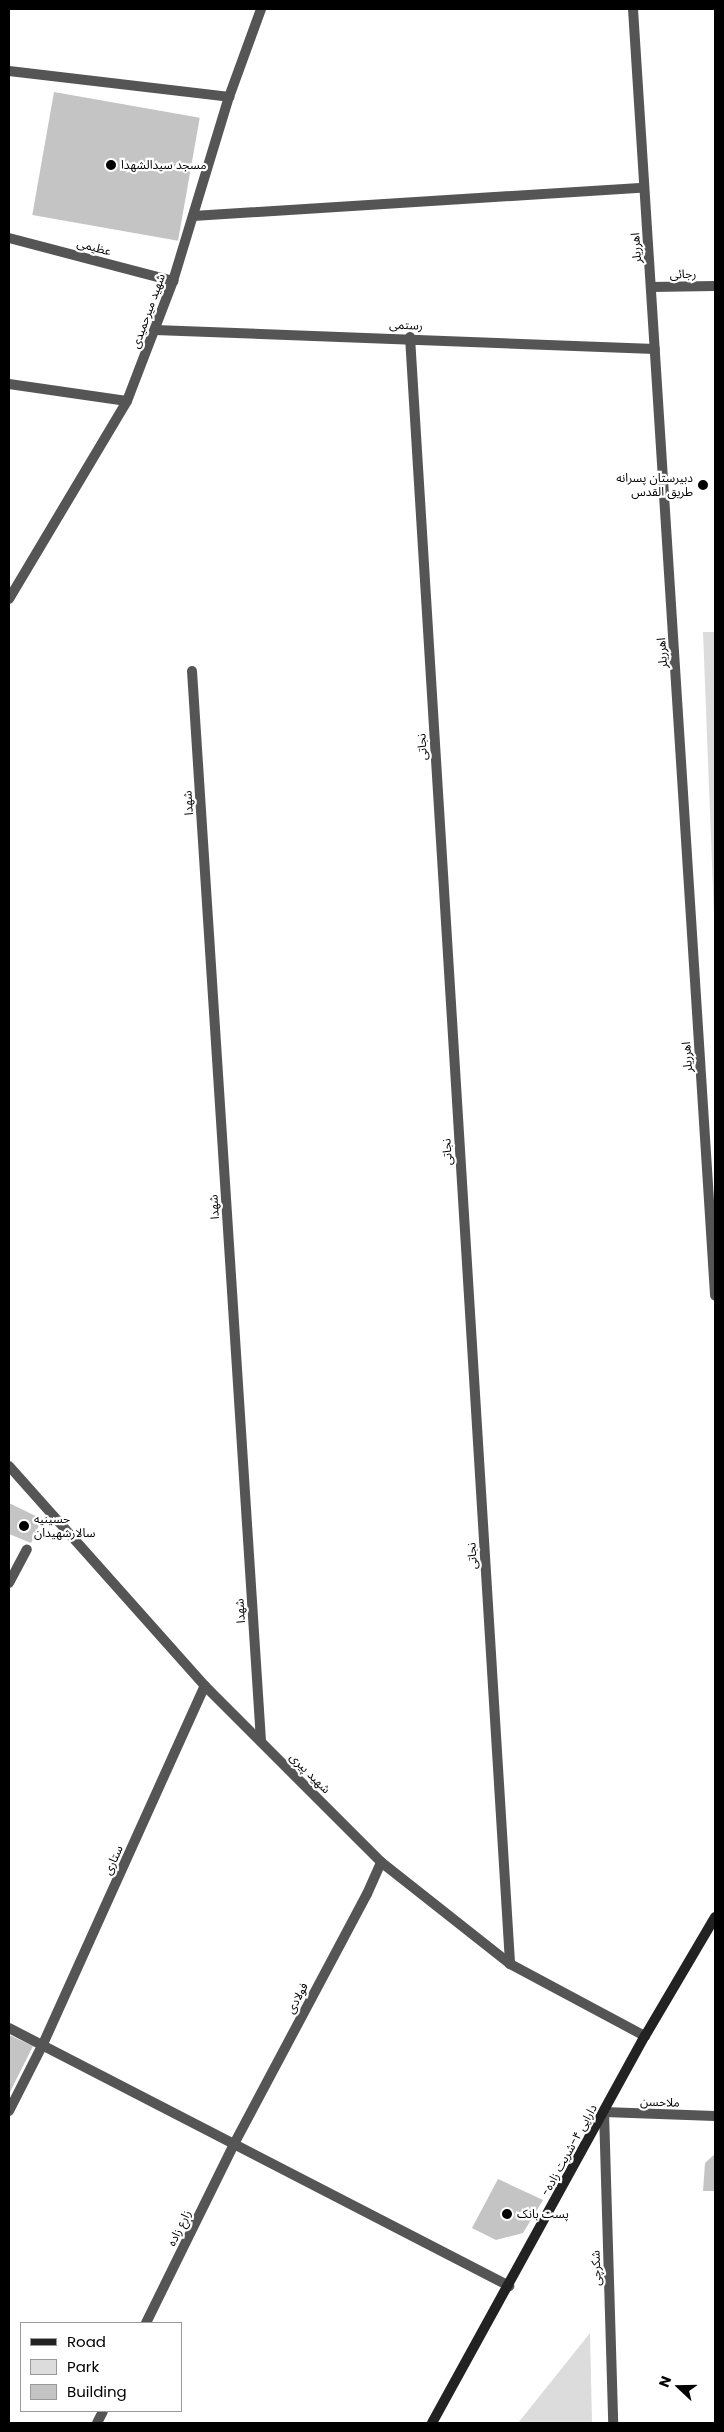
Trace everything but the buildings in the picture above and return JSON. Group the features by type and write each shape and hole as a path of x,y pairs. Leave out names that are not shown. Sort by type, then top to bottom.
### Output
{"main road":[{"name":"-دارایی ۴-شربت زاده","path":"432,2423 645,2036 715,1917"}],"street":[{"name":"شهید میرحمیدی","path":"9,598 127,401 173,281 229,97 261,9"},
{"name":"اهرریلر","path":"633,9 713,1212 715,1295"},
{"path":"9,71 229,97"},
{"path":"193,216 644,188"},
{"name":"عظیمی","path":"9,238 173,281"},
{"name":"رجائی","path":"651,287 715,286"},
{"name":"رستمی","path":"155,330 410,337 655,349"},
{"name":"نجاتی","path":"410,337 510,1964"},
{"path":"9,384 127,401"},
{"name":"شهدا","path":"192,671 261,1742"},
{"name":"شهید پیری","path":"9,1466 205,1686 381,1862 510,1964 645,2036"},
{"path":"9,1583 27,1549"},
{"name":"ستاری","path":"9,2111 43,2044 205,1686"},
{"name":"فولادی","path":"234,2144 367,1894 381,1862"},
{"path":"9,2028 509,2286"},
{"name":"ملاحسن","path":"604,2112 715,2116"},
{"name":"شکرچی","path":"604,2112 613,2423"},
{"name":"زارع زاده","path":"146,2322 234,2144"}],"green space":[{"path":"703,632 715,632 715,941"},
{"path":"590,2333 592,2423 518,2423"}],"place":[{"name":"مسجد سیدالشهدا","path":"111,165"},
{"name":"دبیرستان پسرانه طریق القدس","path":"703,485"},
{"name":"حسینیه سالارشهیدان","path":"24,1526"},
{"name":"پست بانک","path":"507,2214"}]}
